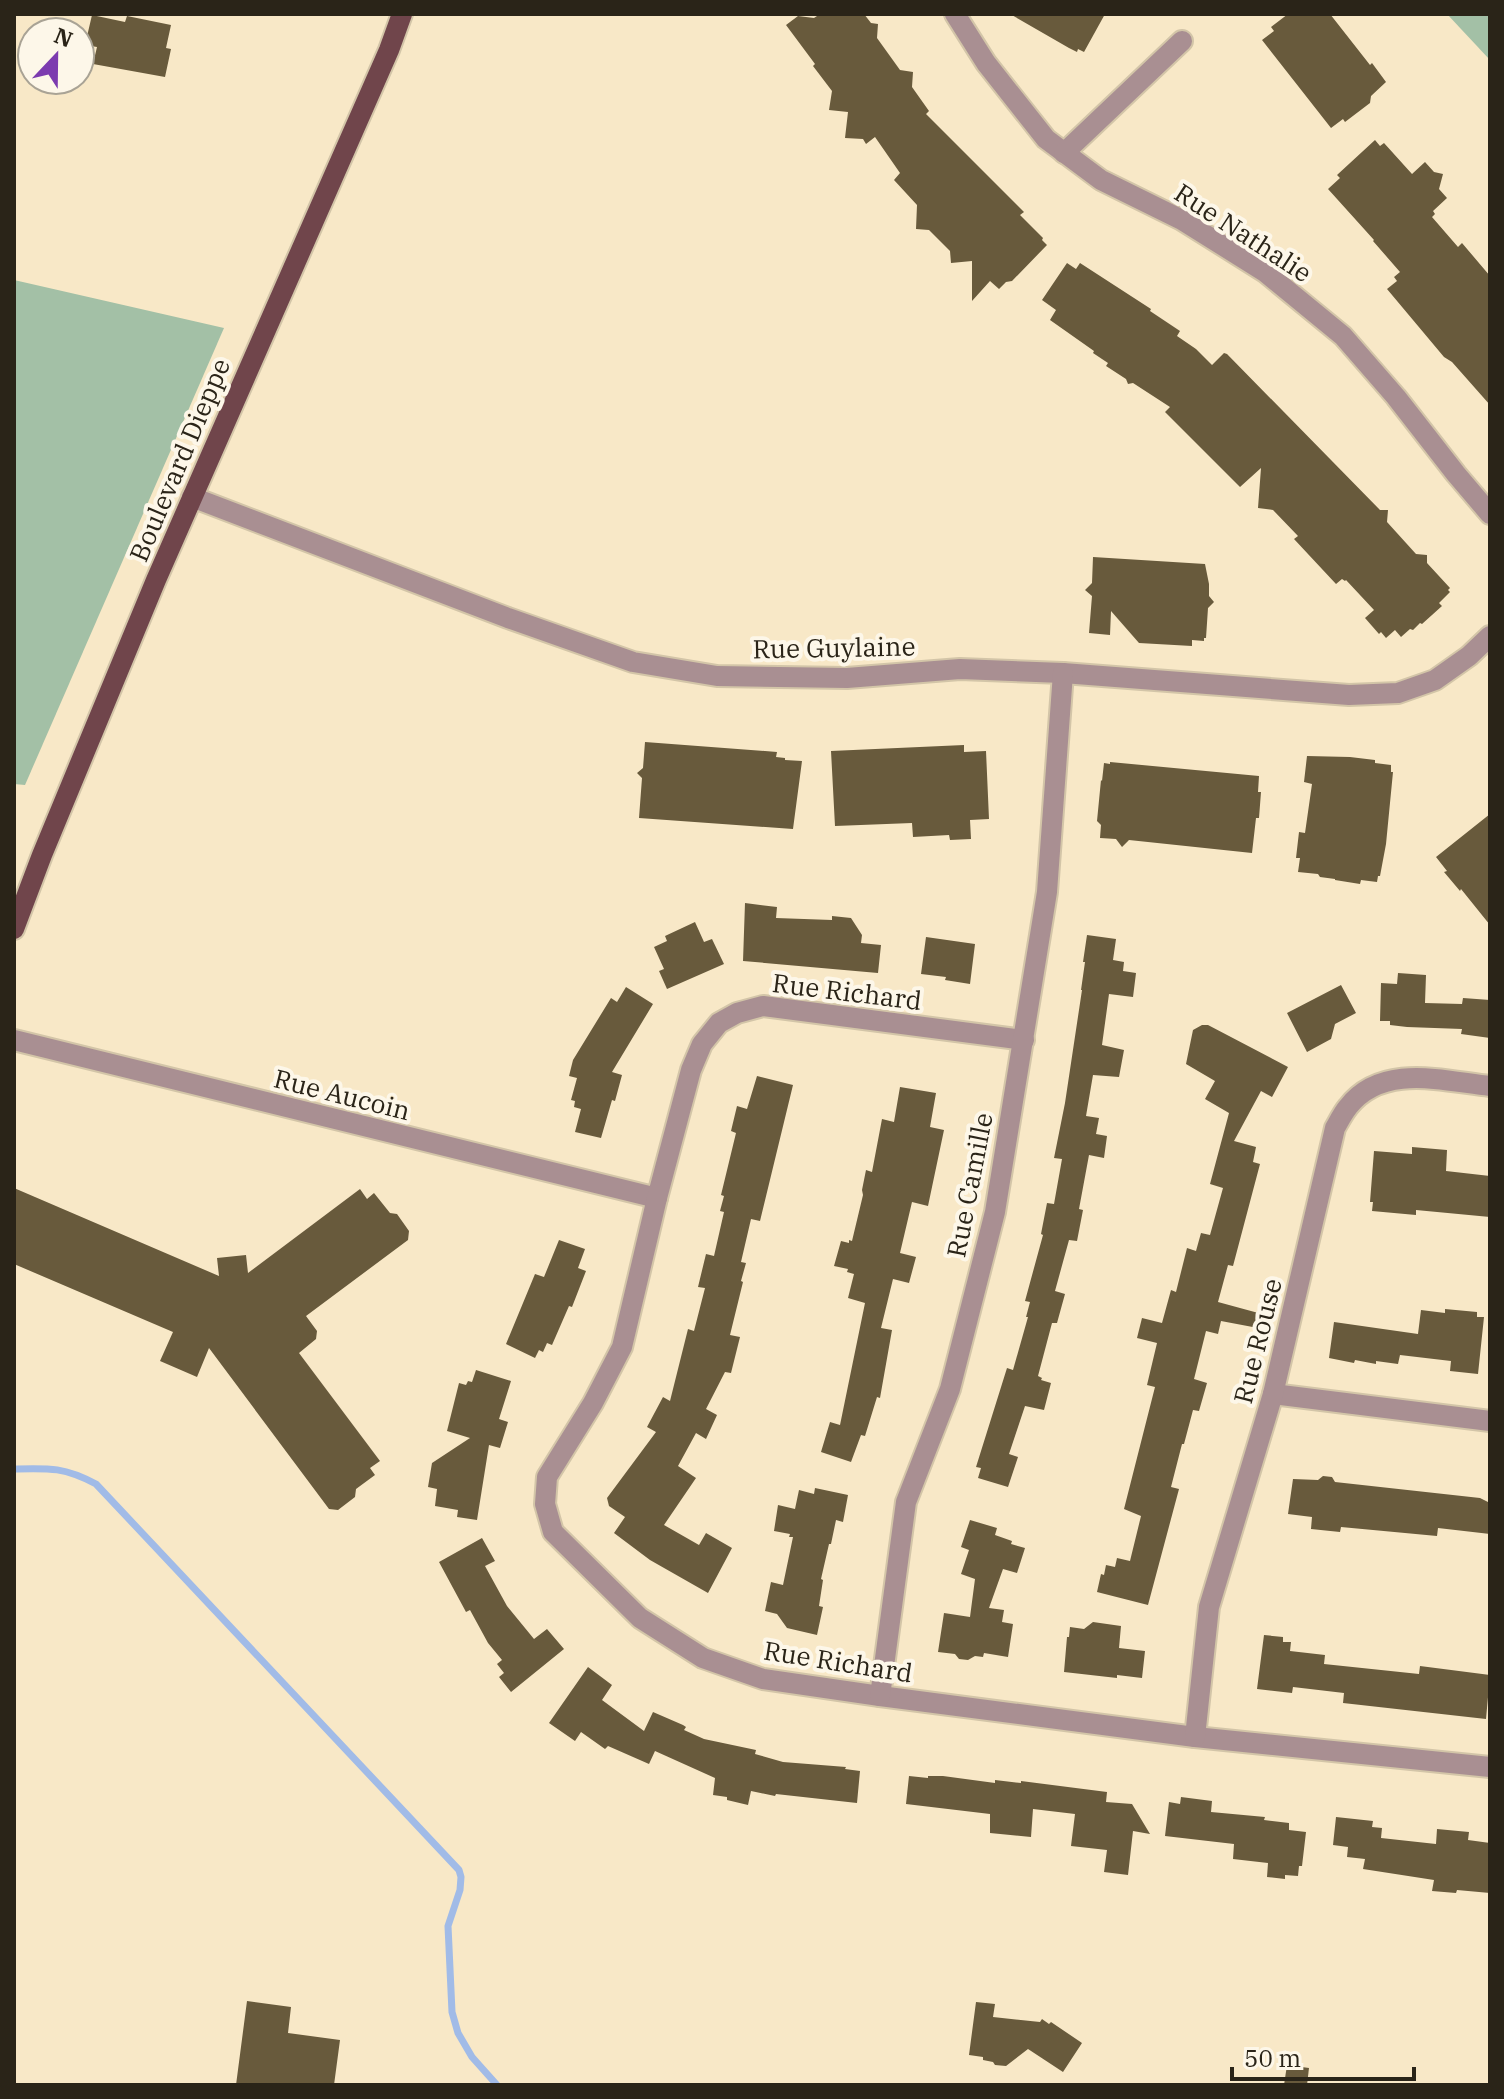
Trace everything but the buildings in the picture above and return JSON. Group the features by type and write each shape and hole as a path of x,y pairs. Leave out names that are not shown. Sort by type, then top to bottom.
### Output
{"main road":[{"name":"Boulevard Dieppe","path":"14,929 192,497 389,50 402,14"}],"street":[{"name":"Rue Nathalie","path":"955,14 986,63 1046,139 1101,180 1182,220 1265,272 1343,336 1490,514"},
{"path":"1064,153 1182,41"},
{"name":"Rue Guylaine","path":"192,497 508,618 633,662 717,676 847,678 960,669 1063,673 1349,695 1398,693 1435,680 1469,656 1490,636"},
{"name":"Rue Camille","path":"880,1696 906,1502 950,1389 995,1212 1047,892 1063,673"},
{"name":"Rue Richard","path":"1024,1040 763,1006 737,1013 719,1023 702,1044 691,1070 622,1347 593,1403 547,1477 545,1504 553,1532 640,1618 703,1658 763,1679 1195,1737 1490,1767"},
{"name":"Rue Aucoin","path":"14,1040 657,1198"},
{"name":"Rue Rouse","path":"1195,1737 1209,1607 1273,1394 1335,1128 1350,1105 1374,1085 1405,1077 1490,1086"},
{"path":"1273,1394 1490,1421"}],"green space":[{"path":"1447,14 1490,14 1490,60"},
{"path":"14,280 224,328 25,785 14,784"}],"waterway":[{"path":"14,1469 56,1470 75,1474 96,1484 459,1870 460,1890 448,1926 452,2012 458,2033 472,2057 497,2085"}]}
